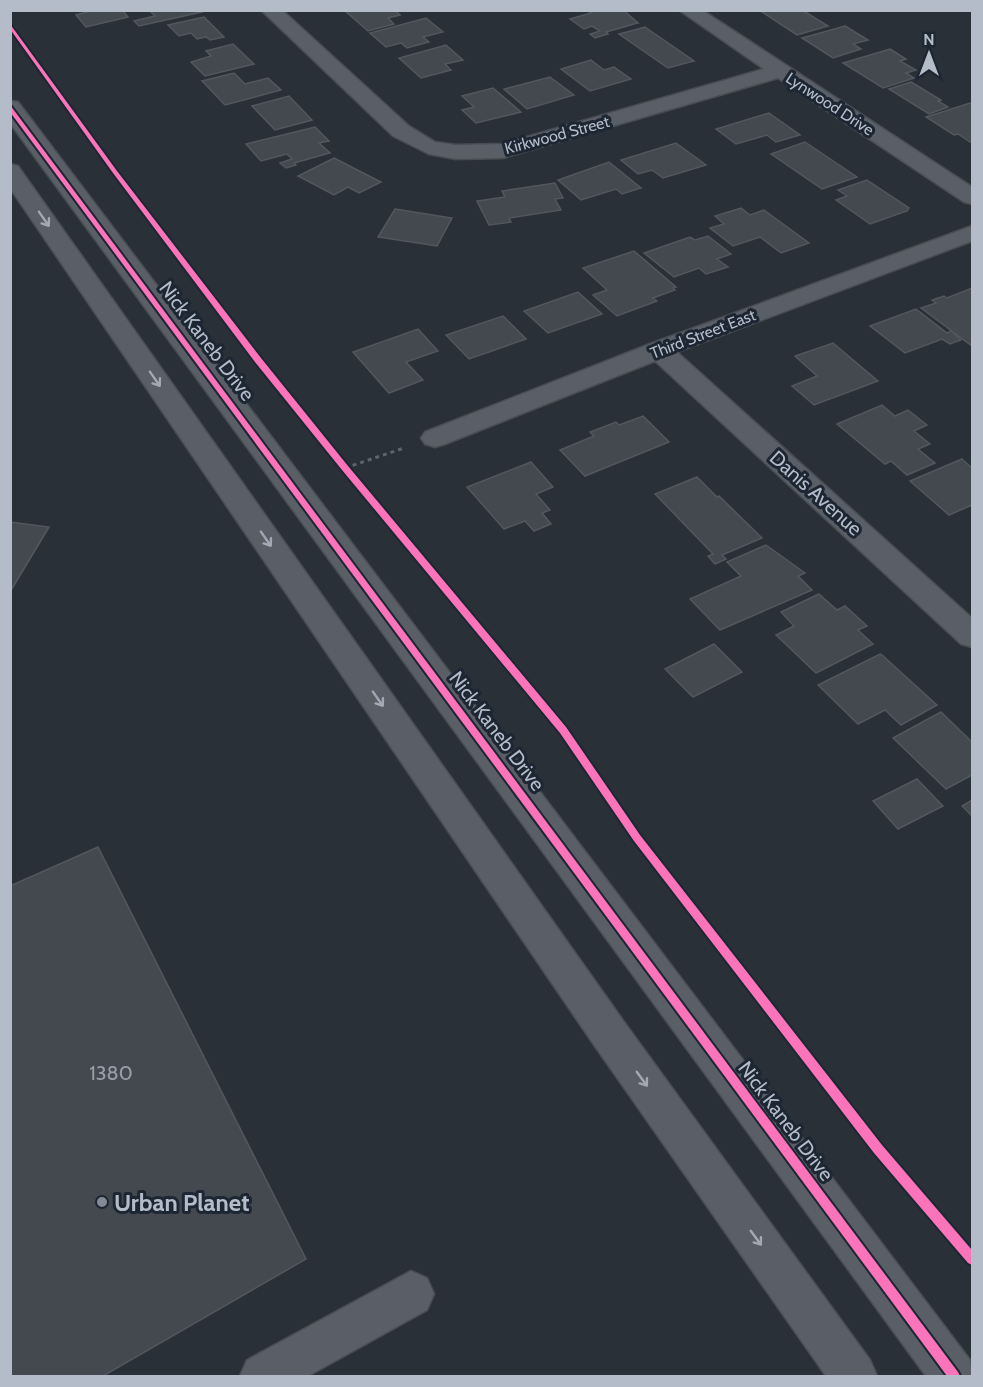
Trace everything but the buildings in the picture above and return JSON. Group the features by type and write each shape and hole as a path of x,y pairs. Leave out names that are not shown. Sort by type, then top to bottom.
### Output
{"street":[{"name":"Kirkwood Street","path":"270,10 401,131 429,147 456,152 503,151 780,71"},
{"name":"Lynwood Drive","path":"688,10 972,197"},
{"name":"Nick Kaneb Drive","path":"10,107 954,1377"},
{"path":"10,171 595,1012 854,1377"},
{"name":"Third Street East","path":"435,438 659,350 972,233"},
{"name":"Danis Avenue","path":"659,350 972,636"},
{"path":"263,1377 411,1294"}],"path":[{"path":"345,468 435,438"},
{"path":"338,459 352,477"}],"cycle path":[{"path":"10,25 115,172 258,360 563,730 637,838 878,1149 972,1259"},
{"path":"10,107 954,1376"}],"place":[{"name":"Urban Planet","path":"102,1202"}]}
